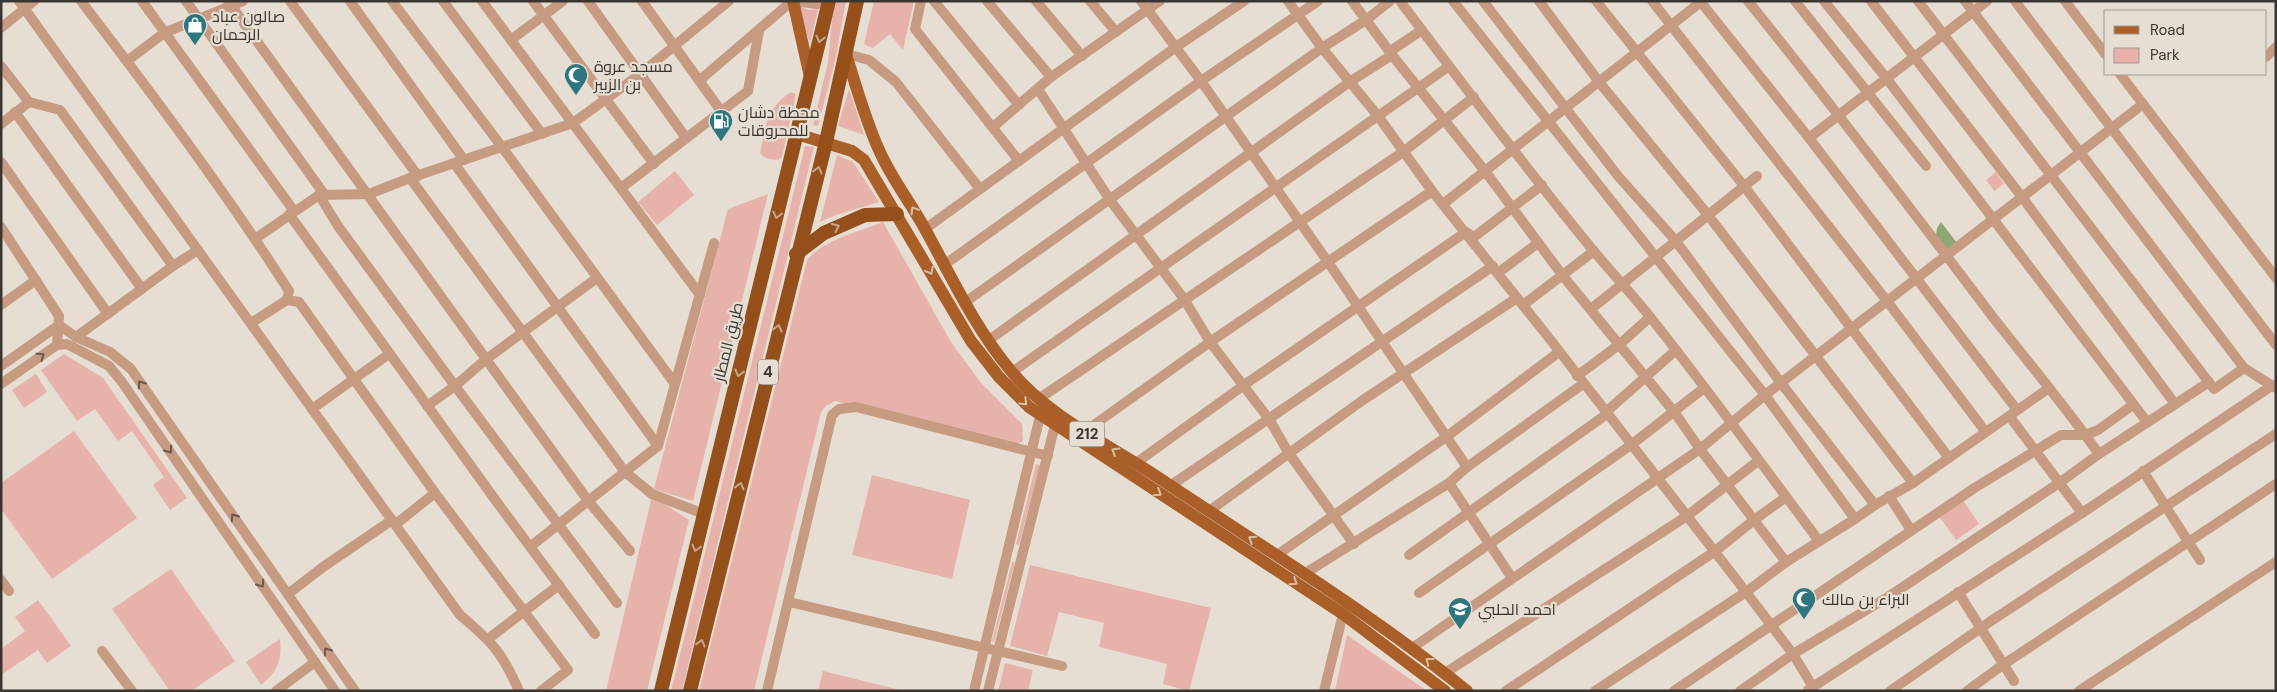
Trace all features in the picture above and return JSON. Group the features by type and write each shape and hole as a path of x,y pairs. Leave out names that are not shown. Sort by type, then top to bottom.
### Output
{"highway":[{"name":"طريق المطار","path":"660,691 829,1"},
{"path":"846,54 857,1"},
{"name":"4","path":"690,691 796,254 826,142 846,54"},
{"path":"796,254 824,233 865,215 897,214"}],"main road":[{"path":"793,1 810,77"},
{"name":"212","path":"846,54 880,152 925,229 964,303 1012,372 1040,398 1084,432 1277,555 1412,648 1467,691"},
{"name":"212","path":"797,134 852,151 864,160 971,341 999,377 1040,416 1343,614 1445,691"},
{"path":"864,160 880,152"}],"street":[{"path":"1,28 22,5 34,1"},
{"path":"81,1 127,61 255,239 288,296 299,302 435,493 568,670 541,691"},
{"path":"142,1 389,354 595,634"},
{"path":"186,1 321,195 338,226 617,603"},
{"path":"127,61 164,33 230,4 243,1"},
{"path":"290,1 522,333 625,472 652,494 704,514"},
{"path":"350,1 558,307 658,446"},
{"path":"392,1 502,147 675,384"},
{"path":"443,1 542,134"},
{"path":"482,1 700,295"},
{"path":"533,1 654,164"},
{"path":"512,39 563,1"},
{"path":"588,1 639,75 686,138"},
{"path":"642,1 676,45 721,111"},
{"path":"255,239 321,195 369,194 573,123 639,75 729,1"},
{"path":"700,80 759,32 793,1 817,4 823,1"},
{"path":"921,1 915,29 1019,161"},
{"path":"934,1 1019,105"},
{"path":"986,1 1051,77"},
{"path":"1036,1 1082,56"},
{"path":"1090,1 1116,32"},
{"path":"1141,1 1201,81 1274,188 1328,262 1466,466"},
{"path":"993,127 1051,77 1160,1"},
{"path":"925,229 1176,47 1244,1"},
{"path":"1288,1 1322,48 1378,116 1432,191 1746,592 1793,654 1810,689 2274,386 2244,368 1965,1"},
{"path":"944,265 1201,81 1299,16 1318,1"},
{"path":"1352,1 1392,55 1485,171 1563,276 1675,413 1786,562"},
{"path":"964,303 1322,48 1366,20 1390,1"},
{"path":"1453,1 1764,395 1855,519"},
{"path":"1483,1 1618,176 1675,240 1780,383 1875,504"},
{"path":"1539,1 1599,82 1708,215 1817,355 1912,483"},
{"path":"1596,1 1744,186 1950,458"},
{"path":"1652,1 1887,301 1986,431"},
{"path":"1748,1 1948,254 2099,454"},
{"path":"1795,1 1926,166"},
{"path":"1824,1 1994,219 2147,422"},
{"path":"1871,1 2022,197 2175,404"},
{"path":"1918,1 2214,388 2244,368"},
{"path":"1809,138 1987,1"},
{"path":"2015,1 2276,345"},
{"path":"2065,1 2104,52"},
{"path":"1443,204 1701,2 1809,138 1916,278 2014,413 2035,450 2082,513"},
{"path":"1405,3 1448,67 1474,97 1594,251 1676,350 1819,541"},
{"path":"230,4 369,194 485,360 589,502 630,551"},
{"path":"22,5 460,615 488,639 506,662 519,691"},
{"path":"989,340 1351,81 1392,55 1392,50 1422,30"},
{"path":"621,188 748,91 759,32"},
{"path":"846,54 869,60 896,82 980,189"},
{"path":"1,66 29,102 60,110 173,266"},
{"path":"1012,372 1161,270 1274,188 1448,67"},
{"path":"2121,75 2276,278"},
{"path":"1038,89 1110,200 1184,298 1210,342 1269,419 1288,452 1354,544"},
{"path":"1040,398 1184,298 1403,152 1474,97"},
{"path":"1,124 29,102"},
{"path":"1412,648 1512,578 1659,480 1700,449 1764,395 2143,104"},
{"path":"15,112 142,289"},
{"path":"1,162 108,314"},
{"path":"1591,308 1757,176"},
{"path":"1466,232 1474,237 1542,185"},
{"path":"1084,432 1210,342 1432,191"},
{"path":"1,227 59,316 57,345"},
{"path":"1136,464 1244,385 1466,232"},
{"path":"1,248 11,242"},
{"path":"531,546 658,446 714,243"},
{"path":"1170,486 1382,344 1538,243"},
{"path":"76,337 198,250"},
{"path":"1209,511 1288,452 1404,373 1563,276 1594,251"},
{"path":"427,406 455,386 485,360 597,278"},
{"path":"1,305 36,280"},
{"path":"251,323 288,296"},
{"path":"1304,574 1449,483 1466,466 1580,380 1650,317"},
{"path":"59,325 76,337 110,352 131,369 355,691"},
{"path":"1,366 59,325"},
{"path":"1,384 57,345 67,344 109,366 118,376 335,691"},
{"path":"1409,555 1469,514 1606,413 1676,350"},
{"path":"1277,555 1446,437 1559,352"},
{"path":"312,409 389,354"},
{"path":"1740,691 1793,654 1888,597 2209,382"},
{"path":"1419,593 1631,445 1675,413 1704,388"},
{"path":"1594,691 1746,592 1786,562 1950,458 2049,388"},
{"path":"1674,691 1911,530 2035,450 2062,435 2085,435 2098,430 2133,405"},
{"path":"768,691 832,416 839,409 856,407 1048,456"},
{"path":"974,691 1040,416"},
{"path":"988,691 1055,425"},
{"path":"1890,691 1980,628 2276,434"},
{"path":"1445,673 1686,516 1728,486 1758,461"},
{"path":"2143,471 2200,560"},
{"path":"1449,483 1512,578"},
{"path":"1968,691 2004,664 2276,484"},
{"path":"288,594 323,567 394,522 435,493"},
{"path":"1889,496 1911,530"},
{"path":"1506,691 1714,552 1786,497"},
{"path":"2080,691 2276,562"},
{"path":"1,580 9,591"},
{"path":"488,639 559,585"},
{"path":"1958,592 2014,681"},
{"path":"789,602 985,646 1062,666"},
{"path":"1324,691 1343,614"},
{"path":"102,651 132,691"},
{"path":"276,691 315,662"}],"green space":[{"path":"837,1 846,1 835,61 818,126 813,125 828,62 832,20"},
{"path":"874,1 914,1 903,50 890,34 873,48 864,44"},
{"path":"797,5 809,10 818,9 810,44"},
{"path":"849,89 864,135 838,126"},
{"path":"791,92 796,94 782,157 778,160 768,159 760,153 768,118 776,104"},
{"path":"805,146 814,147 682,691 671,691"},
{"path":"837,155 853,162 879,202 820,222"},
{"path":"675,171 694,195 657,225 638,202"},
{"path":"1996,172 2004,184 1994,191 1986,180"},
{"path":"768,194 693,501 654,489 728,209"},
{"path":"883,222 951,342 981,383 1022,424 1023,441 1016,445 835,401 826,406 821,412 754,691 699,691 807,260 832,241"},
{"path":"64,354 103,378 187,498 170,510 153,485 164,477 132,431 118,441 95,409 77,421 41,370"},
{"path":"36,374 47,392 24,408 12,390"},
{"path":"74,431 137,518 52,579 1,509 1,483"},
{"path":"1036,464 1040,465 1019,545 1016,544"},
{"path":"872,475 970,500 952,579 852,555"},
{"path":"652,496 689,520 647,691 606,691"},
{"path":"1963,500 1979,524 1956,540 1939,516"},
{"path":"1012,562 1015,562 994,642 992,642"},
{"path":"1030,565 1211,608 1189,691 1163,684 1167,664 1099,647 1104,623 1059,612 1047,656 1010,646"},
{"path":"171,569 235,661 191,691 170,691 112,609"},
{"path":"38,600 71,646 47,663 38,650 1,675 1,649 25,631 15,617"},
{"path":"1347,635 1427,691 1335,691"},
{"path":"280,639 278,665 261,685 246,662"},
{"path":"1005,663 1033,670 1028,691 998,691"},
{"path":"823,671 904,691 818,691"}],"shaded area":[{"path":"1941,222 1957,243 1948,251 1936,235 1937,228"}],"place":[{"name":"صالون عباد الرحمان","path":"195,46"},
{"name":"مسجد عروة بن الزبير","path":"576,96"},
{"name":"محطة دشان للمحروقات","path":"721,142"},
{"name":"البراء بن مالك","path":"1804,620"},
{"name":"احمد الحلبي","path":"1460,630"}]}
